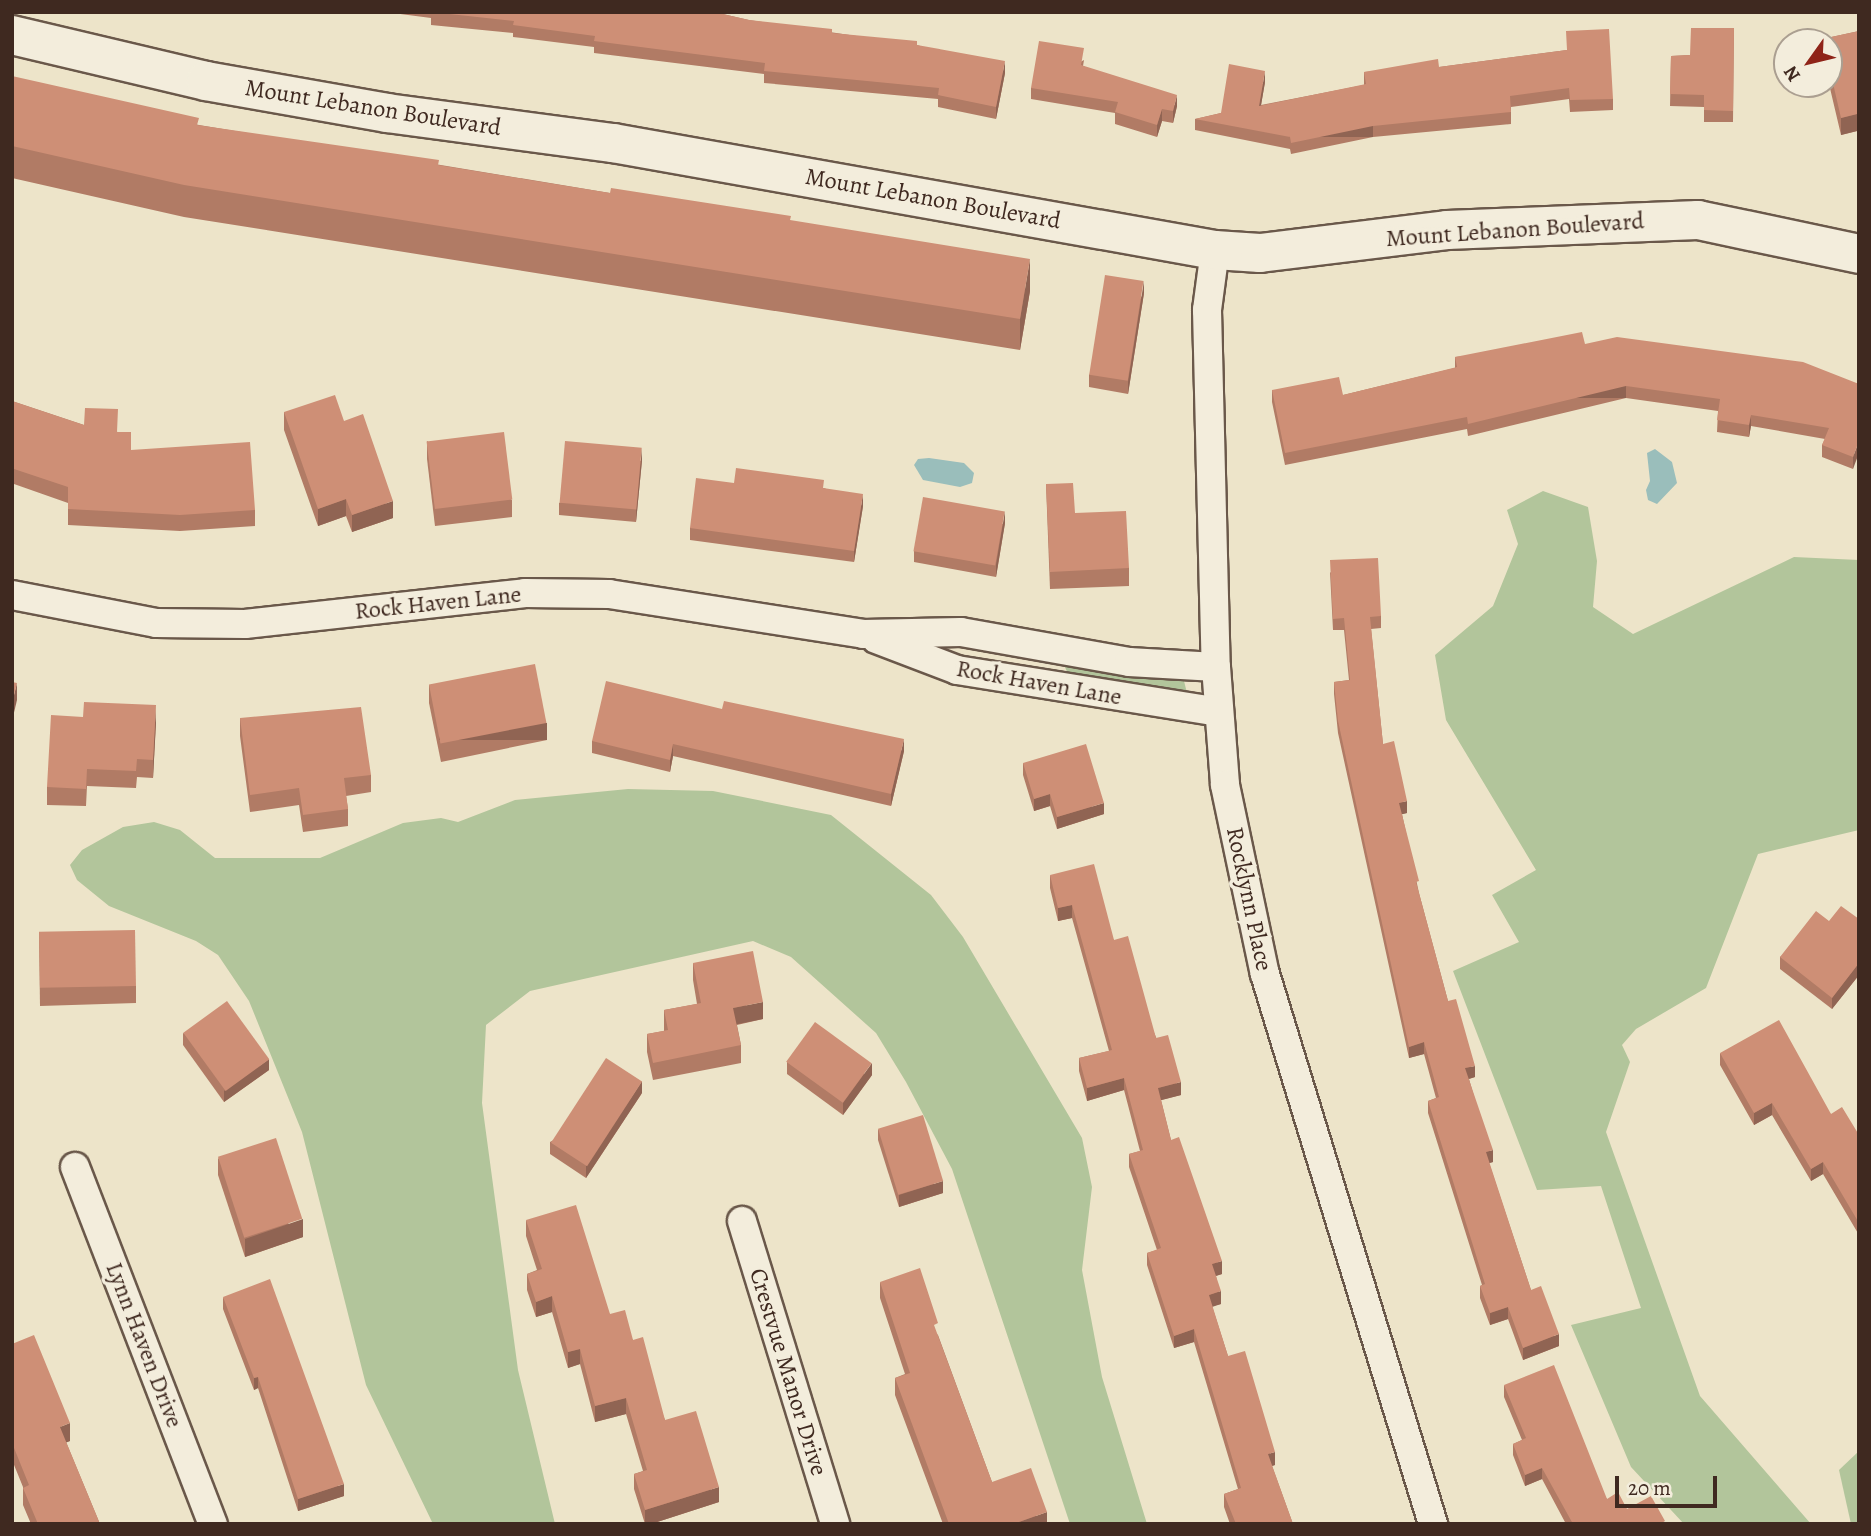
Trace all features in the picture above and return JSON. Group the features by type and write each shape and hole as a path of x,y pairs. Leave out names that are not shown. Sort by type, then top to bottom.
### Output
{"street":[{"name":"Mount Lebanon Boulevard","path":"12,35 206,81 387,113 613,143 1214,250 1260,253 1447,230 1698,220 1859,254"},
{"name":"Rocklynn Place","path":"1214,250 1207,310 1216,667 1228,798 1265,974 1433,1524"},
{"name":"Rock Haven Lane","path":"12,596 156,623 246,624 525,593 609,594 863,634 961,632 1129,662 1216,667"},
{"name":"Rock Haven Lane","path":"863,634 957,670 1219,712"},
{"path":"1027,683 1035,645"},
{"name":"Lynn Haven Drive","path":"75,1167 213,1524"},
{"name":"Crestvue Manor Drive","path":"742,1221 835,1524"}],"green space":[{"path":"1543,491 1588,507 1597,561 1593,607 1633,634 1794,557 1859,560 1859,830 1758,854 1706,988 1636,1029 1622,1045 1630,1062 1606,1132 1700,1396 1811,1524 1684,1524 1631,1467 1571,1325 1641,1308 1601,1186 1537,1190 1453,971 1519,942 1492,895 1536,870 1446,720 1435,655 1493,606 1518,544 1507,510"},
{"path":"1072,662 1184,681 1187,693 1182,696 1070,679 1065,667"},
{"path":"628,789 713,791 831,815 931,895 963,937 1082,1138 1092,1187 1082,1270 1102,1377 1147,1524 1070,1524 952,1169 906,1082 876,1033 791,957 753,941 530,991 486,1025 482,1103 518,1370 555,1524 433,1524 366,1385 302,1132 249,1001 218,955 196,941 109,906 77,880 70,865 82,850 123,827 154,822 180,830 215,858 320,858 403,823 441,818 458,822 515,800"},
{"path":"1859,1451 1859,1524 1851,1524 1839,1470"}],"water":[{"path":"1655,449 1672,462 1677,483 1657,504 1648,500 1646,490 1650,481 1647,453"},
{"path":"918,459 964,463 974,473 972,483 960,487 923,480 914,465"}],"building":[{"path":"431,12 714,12 749,20 832,29 832,33 917,41 917,45 1005,61 996,107 938,95 939,88 764,71 765,63 594,41 595,36 513,25 514,21"},
{"path":"1691,28 1734,28 1733,111 1704,110 1704,95 1670,94 1671,56 1690,55"},
{"path":"1609,29 1613,99 1570,100 1569,88 1510,96 1511,112 1373,126 1291,143 1290,137 1195,119 1221,113 1229,64 1265,71 1259,106 1366,84 1364,72 1438,59 1439,67 1567,50 1566,31"},
{"path":"1859,31 1859,121 1857,114 1841,118 1836,98 1843,98 1843,34"},
{"path":"1039,41 1084,48 1081,65 1177,95 1173,111 1162,109 1157,125 1115,112 1118,102 1031,88"},
{"path":"12,76 199,118 197,125 439,160 438,165 610,193 611,188 791,216 790,220 1030,259 1020,319 184,185 12,146"},
{"path":"1105,275 1144,281 1128,381 1089,375"},
{"path":"1582,332 1585,344 1617,337 1803,362 1859,384 1859,441 1853,457 1822,445 1829,428 1751,415 1749,425 1717,420 1720,399 1626,386 1468,424 1467,417 1285,453 1272,390 1339,377 1343,395 1457,367 1455,357"},
{"path":"335,395 344,421 363,414 393,501 352,515 346,499 318,509 284,412"},
{"path":"12,401 84,425 85,408 118,409 117,432 131,432 131,450 250,442 255,510 180,515 68,509 68,487 14,469 12,475"},
{"path":"504,432 512,499 435,509 427,442"},
{"path":"565,441 642,448 636,509 560,503"},
{"path":"736,468 824,480 823,488 863,494 854,551 690,528 696,478 734,483"},
{"path":"1073,483 1075,513 1126,511 1129,568 1050,572 1046,484"},
{"path":"923,497 1005,511 995,566 913,551"},
{"path":"1378,558 1381,616 1370,617 1383,744 1394,741 1407,801 1399,803 1419,881 1416,882 1448,1001 1456,999 1475,1066 1465,1068 1493,1150 1486,1152 1531,1290 1541,1286 1559,1334 1523,1348 1508,1307 1490,1313 1480,1286 1485,1284 1428,1101 1439,1097 1424,1042 1409,1047 1338,721 1334,682 1350,680 1344,618 1333,619 1330,560"},
{"path":"535,664 546,723 440,744 429,685"},
{"path":"606,681 722,709 724,701 904,739 891,794 673,744 670,760 592,741"},
{"path":"12,682 17,683 12,703"},
{"path":"84,702 156,705 153,760 137,759 136,771 87,769 86,789 47,787 51,715 83,717"},
{"path":"361,707 371,775 344,778 348,809 303,815 299,788 250,795 240,718"},
{"path":"1086,744 1104,803 1057,817 1050,794 1034,799 1023,763"},
{"path":"1094,864 1114,940 1128,936 1156,1038 1168,1035 1181,1082 1158,1088 1171,1140 1179,1137 1222,1261 1212,1264 1221,1291 1209,1295 1228,1356 1245,1351 1275,1452 1268,1454 1293,1524 1236,1524 1224,1494 1241,1488 1194,1329 1174,1336 1147,1253 1161,1248 1129,1154 1143,1150 1124,1078 1087,1088 1079,1058 1112,1050 1072,905 1058,908 1050,875"},
{"path":"1841,906 1859,919 1859,963 1832,998 1780,957 1816,911 1829,921"},
{"path":"135,930 136,986 40,988 39,932"},
{"path":"753,951 763,1002 733,1008 741,1045 653,1063 647,1034 668,1030 664,1010 701,1003 693,963"},
{"path":"227,1001 269,1059 226,1091 183,1033"},
{"path":"1779,1020 1831,1114 1842,1107 1859,1135 1859,1223 1823,1162 1811,1169 1772,1103 1754,1113 1720,1053"},
{"path":"815,1022 872,1063 843,1103 786,1062"},
{"path":"606,1058 642,1081 587,1166 551,1143"},
{"path":"923,1115 943,1181 898,1195 878,1129"},
{"path":"276,1138 302,1219 244,1238 218,1157"},
{"path":"576,1205 610,1314 625,1310 633,1340 643,1337 665,1420 696,1411 719,1487 645,1510 634,1474 647,1470 626,1398 595,1406 580,1349 568,1352 552,1296 536,1302 527,1274 542,1269 526,1220"},
{"path":"920,1268 938,1323 934,1325 992,1482 1031,1468 1047,1512 1013,1524 949,1524 895,1378 910,1373 880,1282"},
{"path":"270,1279 344,1484 298,1499 258,1377 254,1378 223,1297"},
{"path":"34,1335 70,1423 60,1427 100,1524 38,1524 23,1488 29,1485 12,1443 12,1344"},
{"path":"1554,1365 1607,1499 1618,1492 1627,1509 1651,1496 1665,1521 1660,1524 1573,1524 1542,1468 1525,1475 1513,1444 1526,1438 1504,1385"}]}
